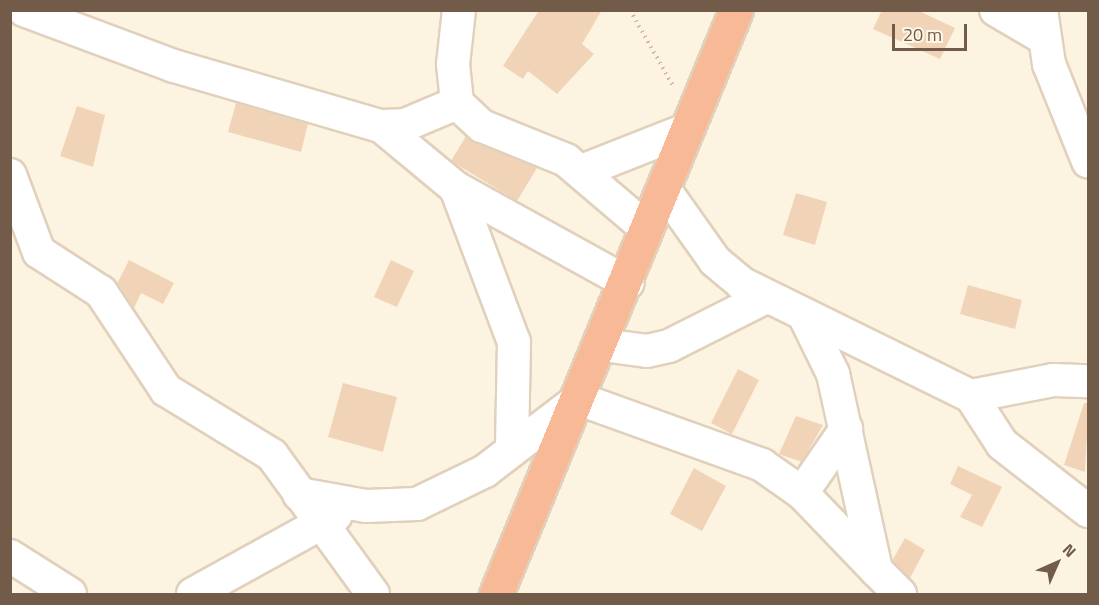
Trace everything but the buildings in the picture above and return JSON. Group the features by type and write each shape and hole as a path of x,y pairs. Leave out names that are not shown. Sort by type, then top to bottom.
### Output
{"highway":[{"path":"496,594 628,283 647,229 736,10"}],"street":[{"path":"24,10 174,66 381,126 405,125 457,104"},
{"path":"459,10 453,64 457,104 482,126 541,148 582,171 647,229"},
{"path":"996,10 1041,24 1089,161"},
{"path":"582,171 690,121"},
{"path":"381,126 456,188 628,283"},
{"path":"10,175 39,252 101,292 166,390 272,455 317,522 373,594"},
{"path":"456,188 514,342 512,450"},
{"path":"664,189 715,261 764,298 971,396 1002,444 1089,511"},
{"path":"602,345 647,351 669,346 764,298"},
{"path":"805,317 833,374 876,570"},
{"path":"971,396 1053,380 1089,381"},
{"path":"299,494 366,506 417,504 460,485 512,450 579,399 762,465 802,493 900,594"},
{"path":"802,493 846,429"},
{"path":"193,594 317,522 366,506"},
{"path":"10,556 70,594"}],"path":[{"path":"630,10 690,121"}]}
